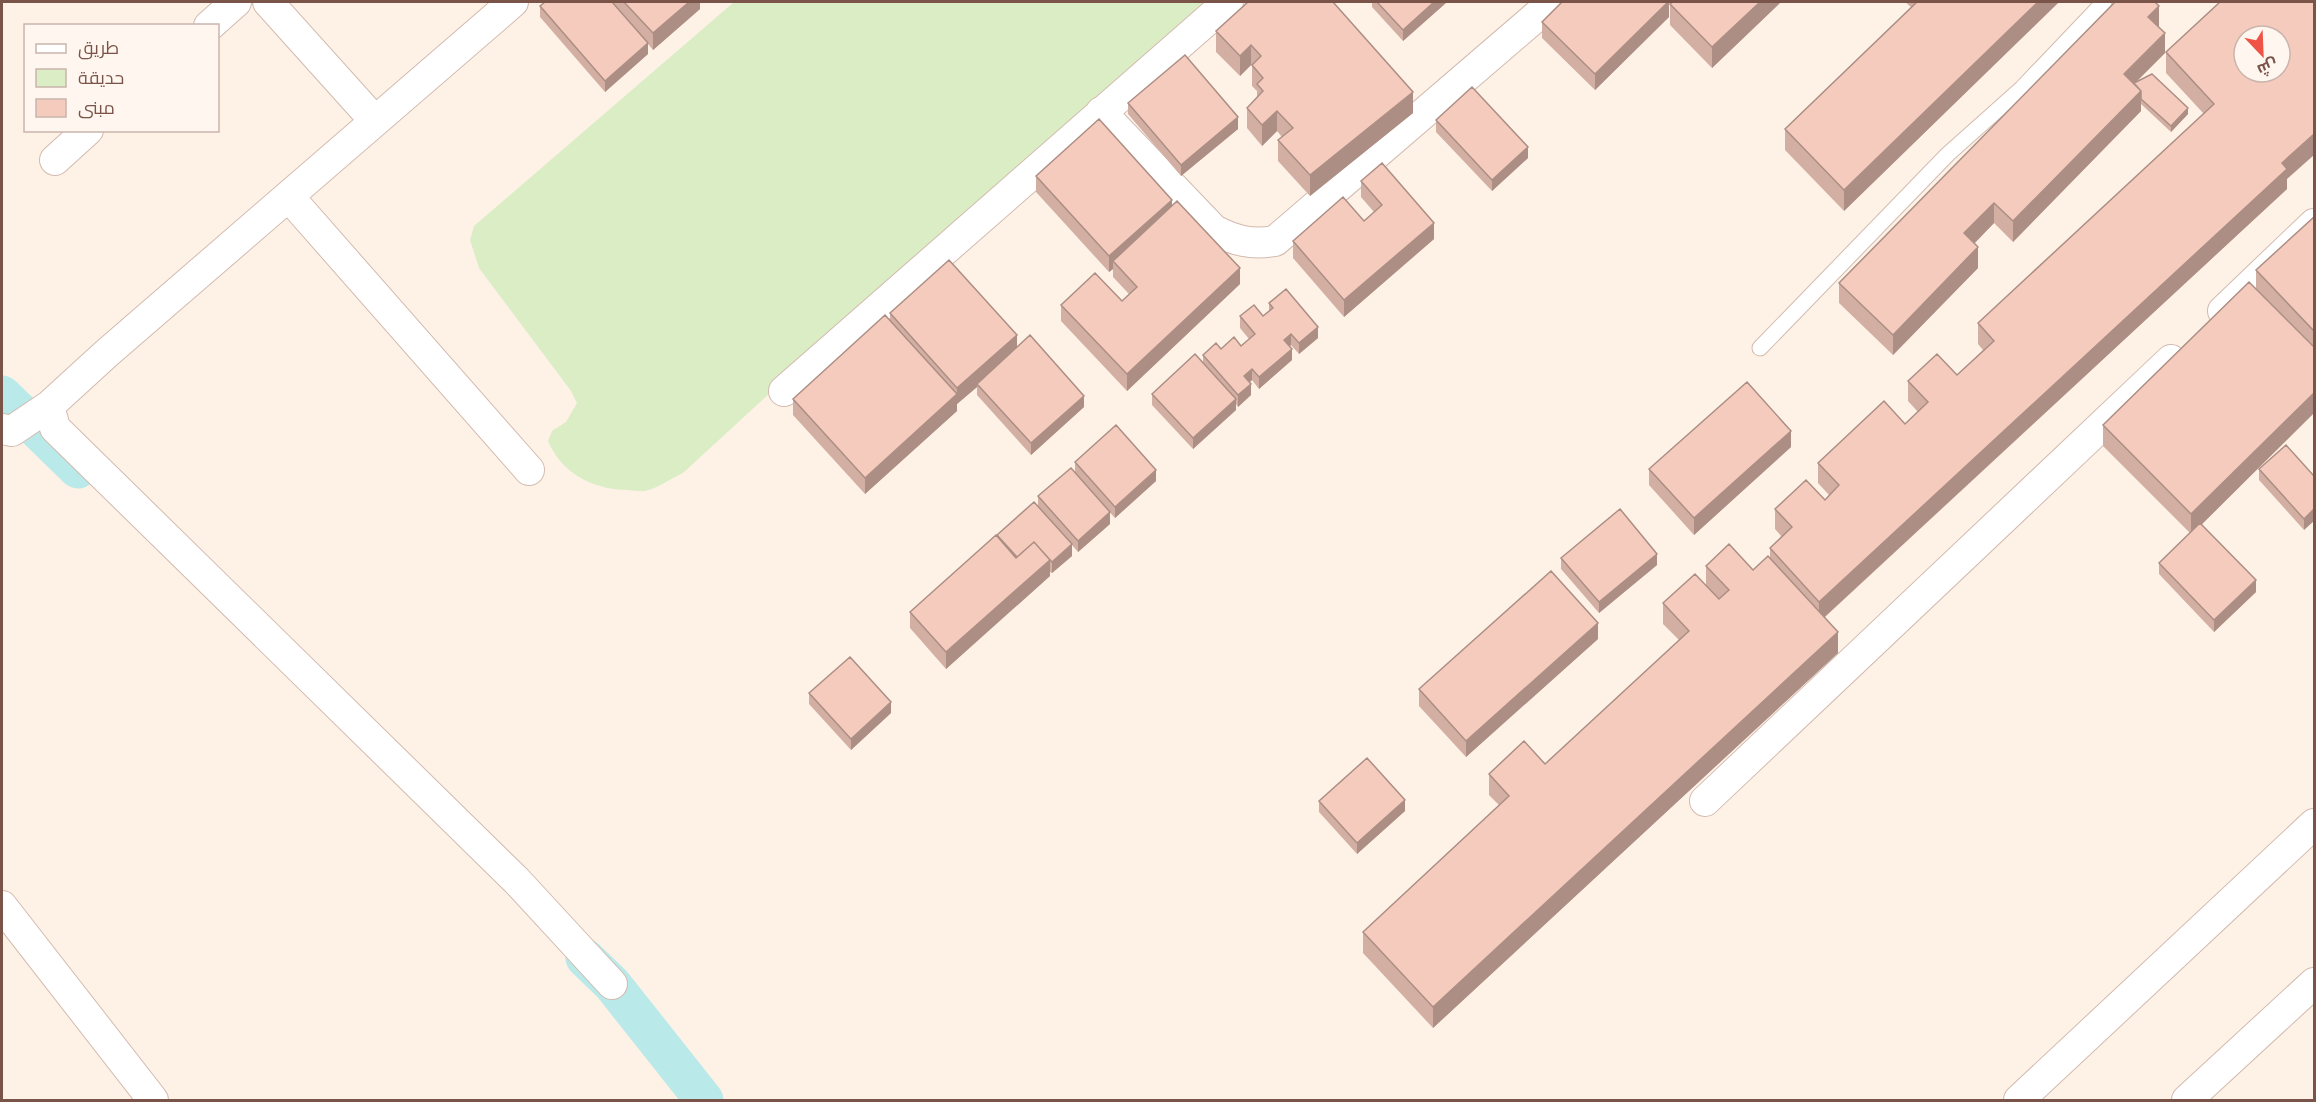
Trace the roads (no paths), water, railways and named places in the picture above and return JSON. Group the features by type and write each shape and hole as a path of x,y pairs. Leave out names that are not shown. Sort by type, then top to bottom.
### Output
{"street":[{"path":"211,24 236,2"},
{"path":"268,2 375,121"},
{"path":"7,430 44,410 513,2"},
{"path":"784,391 1228,2"},
{"path":"1101,112 1214,230 1235,241 1258,244 1275,241 1412,107 1552,2"},
{"path":"55,160 86,132"},
{"path":"289,197 529,470"},
{"path":"1705,801 2314,224"},
{"path":"44,410 55,428 517,881 612,984"},
{"path":"2019,1101 2314,824"},
{"path":"2,906 153,1101"},
{"path":"2187,1101 2314,983"}],"lane":[{"path":"1760,348 1948,154 2022,88 2104,2"}],"waterway":[{"path":"2,395 78,469"},
{"path":"585,958 612,984 704,1100"}]}
